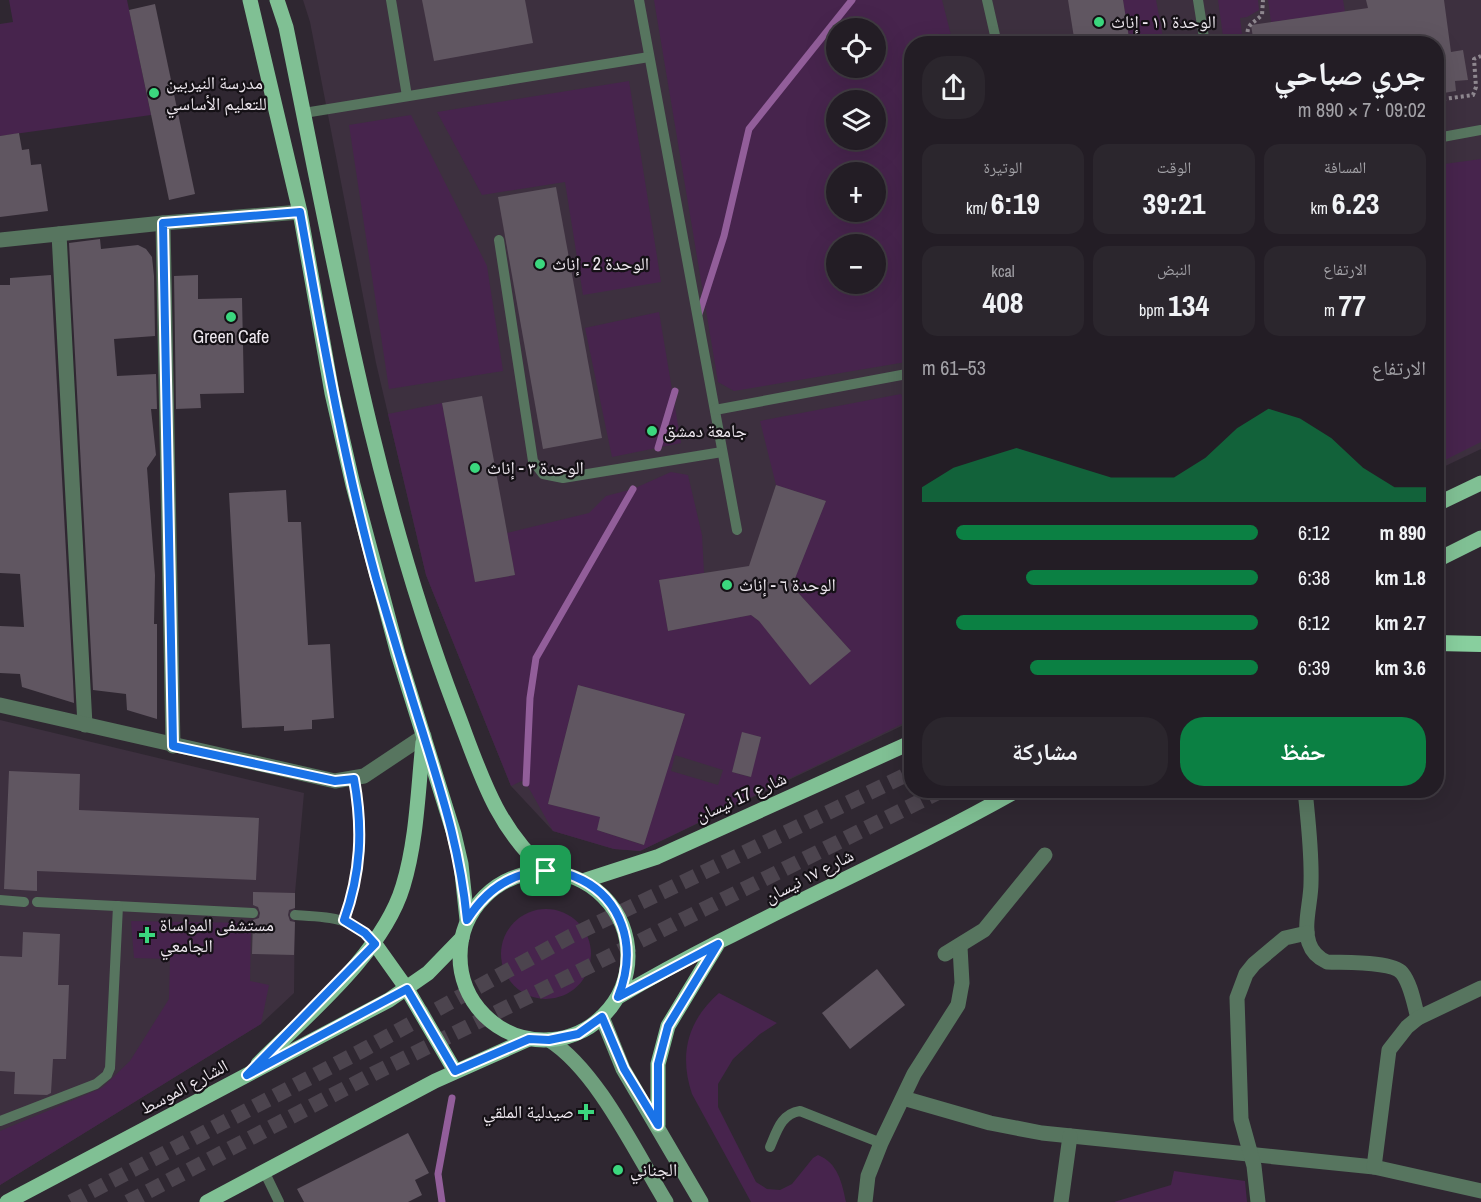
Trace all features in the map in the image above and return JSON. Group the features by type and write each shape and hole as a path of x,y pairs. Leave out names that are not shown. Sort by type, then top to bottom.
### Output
{"highway":[{"path":"1444,643 1481,644"}],"main road":[{"path":"250,0 300,212 333,393 353,485 375,575 454,834 461,864 467,920"},
{"path":"277,0 286,27 379,464 409,575 430,641 497,812 519,844 546,871"},
{"path":"1444,501 1481,483"},
{"path":"1444,556 1481,538"},
{"path":"247,1075 375,944 395,908 408,867 424,736"},
{"name":"شارع 17 نيسان","path":"583,880 657,857 904,745"},
{"name":"شارع ١٧ نيسان","path":"618,997 718,944 964,821 1004,798"},
{"path":"546,871 583,880 599,891 612,905 627,941 627,970 618,997 602,1017 578,1034 549,1040 529,1039 494,1024 480,1011 469,994 462,976 460,957 467,920 478,903 508,879 527,873 546,871"},
{"name":"الشارع الموسط","path":"7,1202 407,989 443,960 462,938"},
{"path":"375,944 407,989 455,1071"},
{"path":"658,1125 658,1064 668,1026 718,944"},
{"path":"602,1017 620,1062 701,1202"},
{"path":"207,1202 455,1071 529,1039"},
{"path":"549,1040 565,1050 590,1078 666,1202"}],"street":[{"path":"0,240 300,212"},
{"path":"163,223 173,746"},
{"path":"59,234 85,725"},
{"path":"0,705 335,781 354,779 374,770 424,736"},
{"path":"1306,798 1311,848 1307,933 1312,950 1321,960 1327,962 1389,966 1399,970 1406,980 1418,1018"},
{"path":"945,954 976,937 996,918 1045,855"},
{"path":"1258,1202 1251,1154 1241,1119 1237,998 1246,974 1254,964 1285,938 1307,933"},
{"path":"865,1202 868,1176 881,1143 914,1074 958,1005 962,983 960,947"},
{"path":"1374,1167 1389,1050 1407,1027 1418,1018 1481,988"},
{"path":"903,1098 990,1123 1070,1136 1374,1167 1481,1191"},
{"path":"1061,1202 1070,1136"}],"lane":[{"path":"391,0 407,96"},
{"path":"639,0 737,530"},
{"path":"987,0 995,36"},
{"path":"1198,0 1204,36"},
{"path":"303,112 649,57"},
{"path":"1444,137 1481,130"},
{"path":"499,240 533,461 543,474 563,478 722,452"},
{"path":"715,410 904,375"},
{"path":"344,920 352,897 360,848 361,825 354,779"},
{"path":"0,900 24,902"},
{"path":"37,902 253,913"},
{"path":"0,1121 96,1084 107,1075 110,1068 118,906"},
{"path":"295,915 333,917 344,920 365,933 375,944"},
{"path":"770,1147 782,1121 787,1116 800,1111 881,1143"},
{"path":"264,1171 279,1202"}],"path":[{"path":"1247,36 1249,24 1262,15 1263,0"},
{"path":"1444,99 1473,94 1476,87 1474,59 1481,56"}],"shaded area":[{"path":"9,0 127,0 151,115 0,136 0,24 13,22"},
{"name":"جامعة دمشق","path":"303,0 1481,0 1481,449 1444,467 1444,36 904,36 904,725 640,851 614,849 553,831 511,786 426,575 376,363 310,22"},
{"path":"654,0 942,0 951,36 904,36 904,362 734,391 718,382"},
{"path":"1123,0 1156,0 1163,36 1129,36"},
{"path":"1218,0 1258,0 1259,10 1240,18 1242,36 1223,36"},
{"path":"1268,0 1343,0 1345,12 1271,22"},
{"path":"629,81 661,282 583,295 565,182 482,195 437,112"},
{"path":"411,115 487,266 503,371 389,389 349,125"},
{"path":"1481,159 1481,442 1444,460 1444,164"},
{"path":"659,312 681,443 612,457 585,328"},
{"path":"901,394 904,401 902,415 904,417 904,723 640,851 614,849 553,831 526,783 526,779 511,786 426,575 388,414 442,403 475,582 515,575 507,533 589,513 606,496 633,489 671,472 688,475 702,535 704,573 659,580 668,631 751,615 759,621 851,651 795,589 794,580 826,501 776,485 760,421","holes":["578,685 618,696 588,814 548,804","633,700 685,714 643,845 597,830","742,733 761,737 750,777 732,772","675,755 723,770 718,785 671,771"]},
{"name":"مستشفى المواساة الجامعي","path":"0,720 304,793 295,893 294,993 261,1024 0,1185"},
{"path":"546,909 563,912 578,922 588,937 591,954 588,971 578,986 563,996 546,999 529,996 514,986 504,971 501,954 504,937 514,922 529,912"},
{"path":"131,921 251,923 250,981 269,985 261,1024 0,1185 0,1131 102,1088 130,1061 169,999 170,959 134,958"},
{"path":"719,993 777,1023 760,1034 733,1059 718,1084 718,1107 756,1182 767,1189 780,1190 792,1184 818,1155 835,1168 846,1202 751,1202 692,1094 688,1080 686,1052 693,1027 699,1015"},
{"path":"1174,1171 1245,1181 1247,1202 1114,1202 1171,1185"}],"building":[{"path":"422,0 525,0 533,43 434,61"},
{"name":"الوحدة ١١ - إناث","path":"1068,0 1123,0 1129,36 1074,36"},
{"path":"1366,0 1444,0 1451,52 1463,50 1468,80 1455,81 1456,91 1444,93 1444,36 1253,36 1251,25 1368,8"},
{"path":"155,4 195,194 169,200 129,10"},
{"path":"19,133 22,150 29,149 31,165 41,164 48,211 0,217 0,136"},
{"name":"الوحدة 2 - إناث","path":"556,187 602,438 543,449 498,197"},
{"path":"100,239 101,249 138,245 146,249 152,257 155,336 114,339 117,376 156,374 157,409 151,409 156,455 147,468 155,575 154,624 157,624 157,719 127,710 126,694 93,690 69,243"},
{"path":"51,275 74,703 22,687 20,674 0,673 0,626 24,627 20,574 0,573 0,285 10,285 10,278"},
{"path":"198,275 198,299 242,298 244,393 200,394 201,408 176,409 174,276"},
{"name":"الوحدة ٣ - إناث","path":"482,396 515,575 475,582 442,403"},
{"name":"الوحدة ٦ - إناث","path":"776,485 826,501 792,586 851,651 810,685 759,621 751,615 668,631 659,580 749,566"},
{"path":"286,490 288,522 301,522 308,645 330,644 334,718 312,720 312,729 284,731 284,726 242,728 229,493"},
{"path":"578,685 685,714 644,845 597,830 600,817 548,804"},
{"path":"742,732 761,737 751,777 732,772"},
{"path":"9,771 80,774 79,810 259,818 256,880 37,871 37,891 4,889"},
{"path":"253,892 295,893 295,908 289,910 288,915 290,921 295,922 294,955 252,954 253,920 259,918 260,913 258,907 253,905"},
{"path":"23,932 60,934 58,985 69,985 66,1059 53,1059 51,1093 47,1095 14,1094 15,1072 0,1071 0,956 22,957"},
{"path":"877,969 905,1005 850,1049 822,1013"},
{"path":"408,1133 429,1173 415,1180 422,1195 408,1202 304,1202 297,1189"}],"waterway":[{"path":"699,314 724,236 749,129 852,0"},
{"path":"658,448 675,391"},
{"path":"526,783 530,698 536,658 633,489"},
{"path":"442,1202 438,1174 452,1098"}],"tunnel":[{"path":"71,1202 363,1050 571,936 904,776"},
{"path":"128,1202 373,1074 927,798"}],"place":[{"name":"الوحدة ١١ - إناث","path":"1099,22"},
{"name":"مدرسة النيربين للتعليم الأساسي","path":"154,93"},
{"name":"الوحدة 2 - إناث","path":"540,264"},
{"name":"Green Cafe","path":"231,317"},
{"name":"جامعة دمشق","path":"652,431"},
{"name":"الوحدة ٣ - إناث","path":"475,468"},
{"name":"الوحدة ٦ - إناث","path":"727,585"},
{"name":"مستشفى المواساة الجامعي","path":"147,935"},
{"name":"صيدلية الملقي","path":"586,1112"},
{"name":"الجناني","path":"618,1170"}],"route":[{"path":"300,212 333,393 353,485 375,575 398,654 446,802 461,864 467,920 478,903 508,879 527,873 546,871 583,880 599,891 612,905 627,941 628,960 625,979 618,997 718,944 668,1026 658,1064 658,1125 617,1056 602,1017 578,1034 549,1040 529,1039 455,1071 407,989 247,1075 375,944 365,933 344,920 358,873 360,848 361,825 354,779 335,781 173,746 163,223 300,212"}]}
